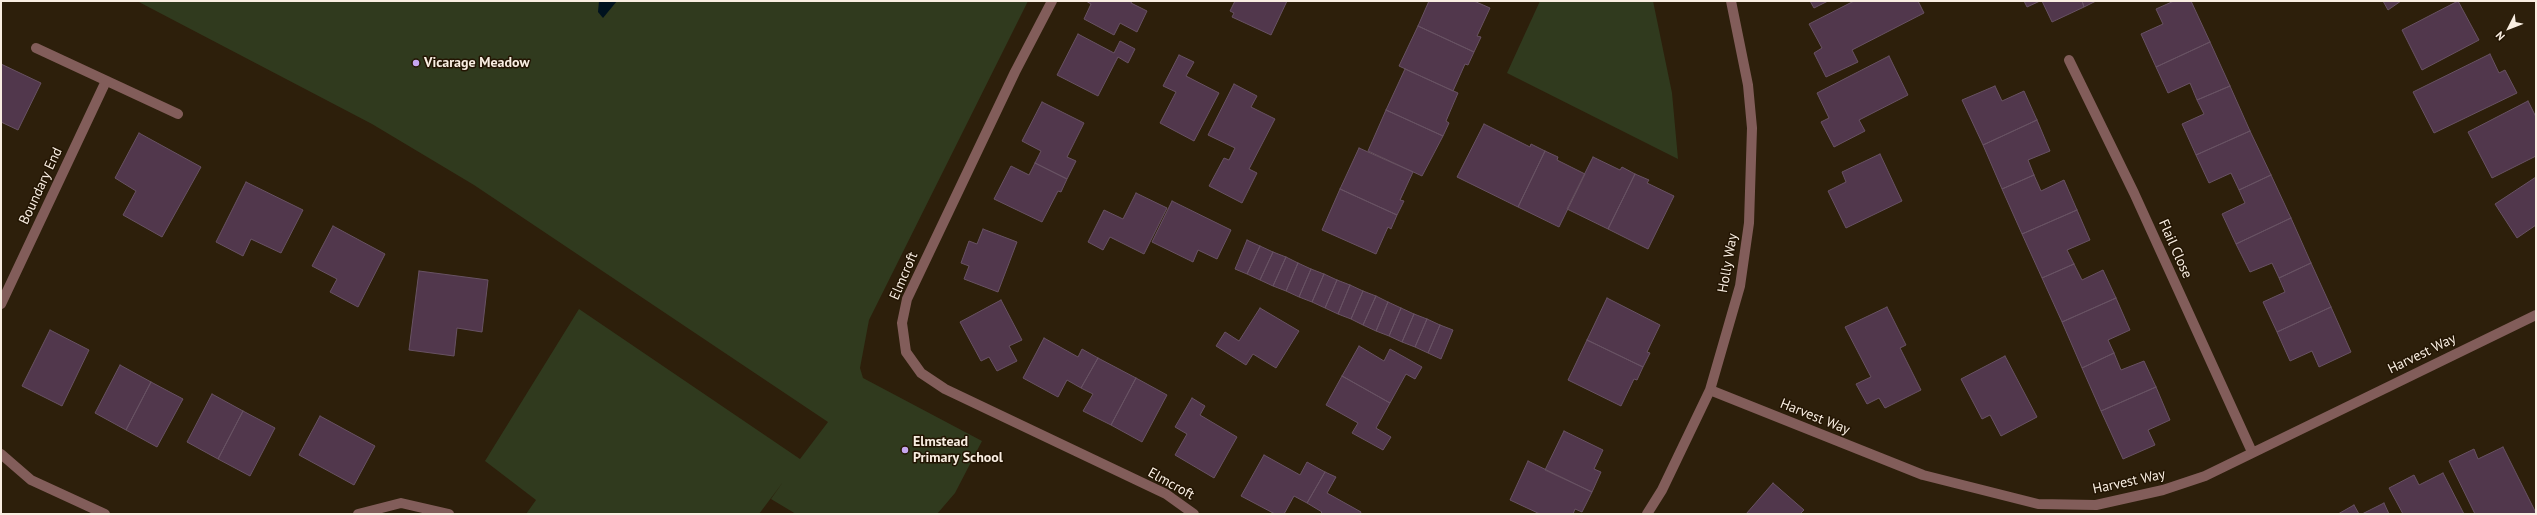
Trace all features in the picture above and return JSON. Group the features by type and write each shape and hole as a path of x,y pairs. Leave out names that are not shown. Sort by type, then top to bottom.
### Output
{"street":[{"name":"Elmcroft","path":"1052,1 1015,72 907,299 902,323 906,352 921,373 945,389 1166,494 1194,514"},
{"name":"Holly Way","path":"1647,514 1662,490 1710,390 1740,286 1749,223 1752,128 1748,85 1731,1"},
{"path":"36,48 178,114"},
{"name":"Flail Close","path":"2069,60 2134,193 2252,452"},
{"name":"Boundary End","path":"1,304 106,81"},
{"name":"Harvest Way","path":"1710,390 1923,475 2038,504 2079,510 2163,490 2205,476 2536,315"},
{"path":"1,454 31,480 105,514"},
{"path":"358,514 401,503 448,514"}],"green space":[{"path":"137,1 1028,1 869,320 860,368 863,378 982,441 955,493 937,514 796,514 771,499 783,482 759,514 526,514 536,500 485,461 579,309 800,459 828,422 474,185 372,124"},
{"path":"1540,1 1653,1 1672,93 1678,159 1507,73"}],"water":[{"path":"599,1 617,1 603,18 598,12"}],"building":[{"path":"1086,1 1132,1 1131,3 1147,11 1137,32 1120,23 1114,35 1084,19 1091,4"},
{"path":"1235,1 1287,1 1271,35 1232,17 1234,13 1230,11"},
{"path":"1429,1 1474,1 1490,8 1477,36 1481,37 1474,52 1418,26"},
{"path":"1810,1 1828,1 1814,8"},
{"path":"1854,1 1918,1 1924,13 1852,50 1858,62 1826,77 1814,53 1822,48 1809,24"},
{"path":"2024,1 2040,1 2027,7"},
{"path":"2042,1 2082,1 2084,7 2052,22"},
{"path":"2082,1 2096,1 2084,7"},
{"path":"2174,1 2191,1 2210,42 2156,67 2141,34 2163,24 2156,9"},
{"path":"2383,1 2401,1 2388,10"},
{"path":"2458,1 2479,40 2422,70 2402,30"},
{"path":"1418,26 1474,52 1468,65 1465,64 1453,91 1399,66"},
{"path":"1078,34 1114,53 1120,41 1135,49 1128,63 1118,57 1098,96 1057,75"},
{"path":"2210,42 2230,86 2197,100 2190,83 2168,93 2156,67"},
{"path":"2490,54 2499,73 2505,70 2517,93 2434,133 2413,92"},
{"path":"1179,55 1194,62 1186,76 1219,93 1194,141 1160,123 1176,92 1163,86"},
{"path":"1889,56 1908,95 1859,120 1865,131 1834,147 1821,122 1829,118 1817,93"},
{"path":"1,64 41,83 18,130 1,122"},
{"path":"1405,69 1458,93 1446,121 1449,123 1443,136 1386,110"},
{"path":"1234,84 1257,96 1251,107 1275,119 1249,169 1257,173 1242,203 1209,186 1224,158 1229,160 1235,148 1208,135"},
{"path":"1995,86 2002,101 2024,91 2037,120 1983,145 1962,100"},
{"path":"2230,86 2250,131 2196,155 2182,124 2204,114 2197,100"},
{"path":"2528,101 2536,117 2536,156 2492,178 2468,132"},
{"path":"1042,102 1084,123 1067,157 1076,161 1067,179 1035,163 1041,151 1022,141"},
{"path":"1386,110 1443,136 1422,176 1368,151"},
{"path":"2037,120 2050,151 2028,160 2034,175 2002,189 1983,145"},
{"path":"1484,124 1530,147 1531,144 1545,151 1518,207 1457,177"},
{"path":"2250,131 2271,175 2239,190 2231,173 2209,183 2196,155"},
{"path":"139,133 201,167 162,237 123,215 136,191 115,178"},
{"path":"1359,148 1413,172 1400,200 1404,201 1397,215 1340,189"},
{"path":"1545,151 1558,157 1557,160 1585,174 1559,227 1518,207"},
{"path":"1880,154 1902,201 1846,228 1828,191 1846,182 1842,172"},
{"path":"1593,157 1620,170 1622,167 1635,174 1608,229 1567,209"},
{"path":"1035,163 1067,179 1061,192 1058,191 1042,222 994,199 1011,166 1029,175"},
{"path":"1635,174 1649,180 1647,183 1674,196 1648,249 1608,229"},
{"path":"2034,175 2041,191 2064,180 2077,210 2022,234 2002,189"},
{"path":"2271,175 2291,218 2236,244 2222,214 2245,203 2239,190"},
{"path":"2536,177 2536,225 2517,238 2495,204"},
{"path":"246,182 303,210 281,253 251,239 243,256 216,242"},
{"path":"1340,189 1397,215 1391,229 1388,227 1376,254 1322,230"},
{"path":"1136,193 1167,208 1144,254 1110,237 1103,250 1088,242 1104,210 1123,219"},
{"path":"1172,201 1231,230 1217,259 1198,250 1193,262 1152,242"},
{"path":"2077,210 2090,240 2067,250 2074,264 2042,278 2022,234"},
{"path":"2291,218 2311,263 2279,278 2272,263 2250,272 2236,244"},
{"path":"333,226 385,254 358,307 330,292 337,279 312,266"},
{"path":"983,229 1017,242 998,292 964,279 969,266 961,263 969,241 977,244"},
{"path":"1247,240 1260,246 1247,274 1235,269"},
{"path":"1260,246 1273,252 1260,280 1247,274"},
{"path":"1273,252 1286,257 1273,286 1260,280"},
{"path":"1286,257 1298,263 1286,291 1273,286"},
{"path":"1298,263 1311,269 1299,297 1286,291"},
{"path":"2311,263 2331,307 2277,332 2263,302 2285,292 2279,278"},
{"path":"2074,264 2082,280 2103,270 2116,298 2062,322 2042,278"},
{"path":"1311,269 1324,274 1312,302 1299,297"},
{"path":"419,271 488,280 482,332 457,328 454,356 409,350"},
{"path":"1324,274 1337,280 1325,308 1312,302"},
{"path":"1337,280 1350,285 1338,314 1325,308"},
{"path":"1350,285 1363,291 1351,319 1338,314"},
{"path":"1363,291 1376,296 1363,325 1351,319"},
{"path":"1376,296 1388,302 1376,331 1363,325"},
{"path":"1607,298 1660,325 1647,352 1650,353 1643,367 1587,340"},
{"path":"2116,298 2130,330 2108,340 2114,353 2082,368 2062,322"},
{"path":"1001,300 1022,340 1009,346 1017,361 997,371 989,357 981,361 960,322"},
{"path":"1388,302 1401,308 1389,336 1376,331"},
{"path":"1887,307 1906,345 1900,348 1921,390 1885,408 1879,398 1867,404 1856,384 1871,377 1845,327"},
{"path":"2331,307 2351,352 2319,367 2312,351 2290,361 2277,332"},
{"path":"1260,308 1299,331 1276,368 1253,354 1246,365 1216,346 1225,332 1239,341"},
{"path":"1401,308 1414,314 1402,342 1389,336"},
{"path":"1414,314 1427,319 1415,347 1402,342"},
{"path":"1427,319 1440,325 1428,353 1415,347"},
{"path":"1440,325 1453,330 1441,359 1428,353"},
{"path":"50,330 89,350 62,406 22,386"},
{"path":"1044,338 1078,357 1082,349 1098,358 1081,388 1067,380 1058,397 1023,378"},
{"path":"1587,340 1643,367 1637,380 1634,379 1621,406 1568,380"},
{"path":"1359,346 1384,361 1390,349 1422,367 1415,379 1406,374 1390,403 1342,376"},
{"path":"2114,353 2121,370 2144,361 2156,387 2101,411 2082,368"},
{"path":"2005,356 2037,417 2001,436 1990,415 1982,419 1961,379"},
{"path":"1098,358 1136,378 1111,425 1083,411 1093,394 1081,388"},
{"path":"120,365 151,382 126,430 95,413"},
{"path":"1342,376 1390,403 1376,428 1391,437 1383,450 1352,433 1358,423 1326,405"},
{"path":"1136,378 1167,395 1142,442 1111,425"},
{"path":"151,382 183,399 157,447 126,430"},
{"path":"2156,387 2170,420 2148,430 2155,445 2123,459 2101,411"},
{"path":"212,394 243,411 218,459 187,442"},
{"path":"1192,398 1205,406 1200,415 1237,437 1214,478 1175,455 1187,434 1175,427"},
{"path":"243,411 275,428 250,476 218,459"},
{"path":"320,416 375,446 354,485 299,455"},
{"path":"1564,431 1603,450 1594,469 1601,472 1592,492 1545,470"},
{"path":"2503,447 2536,514 2475,514 2449,461 2474,449 2478,459"},
{"path":"1264,455 1300,475 1307,462 1325,472 1307,503 1294,496 1284,514 1275,514 1241,496"},
{"path":"1528,461 1592,492 1582,512 1575,509 1573,514 1540,514 1510,500"},
{"path":"1325,472 1336,477 1327,493 1361,512 1360,514 1320,514 1322,512 1307,503"},
{"path":"2443,473 2464,514 2403,514 2389,488 2414,475 2419,485"},
{"path":"1773,483 1804,510 1800,514 1746,514"},
{"path":"2384,503 2389,514 2362,514"},
{"path":"2354,505 2359,514 2338,514"}],"place":[{"name":"Vicarage Meadow","path":"416,63"},
{"name":"Elmstead Primary School","path":"905,450"}]}
